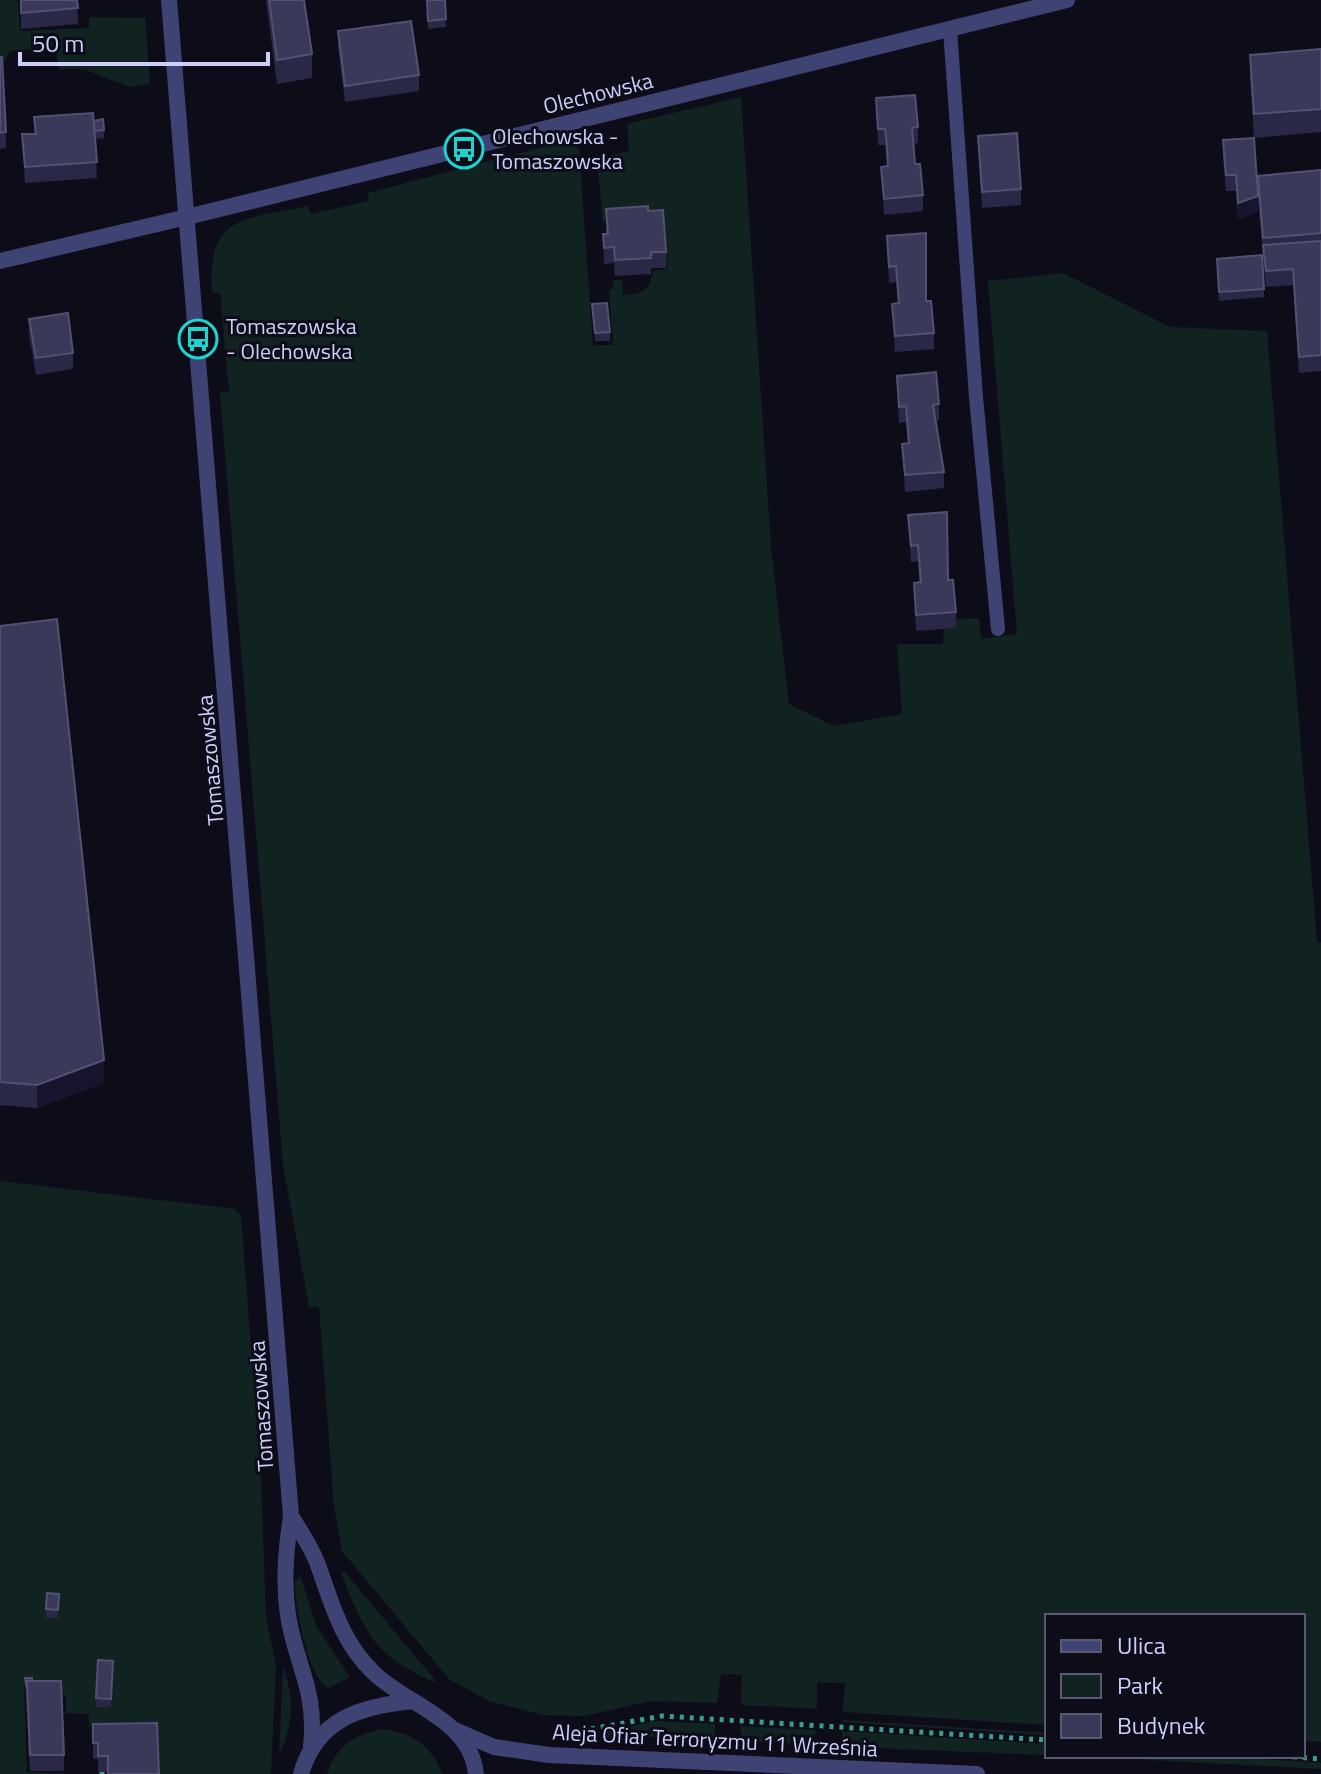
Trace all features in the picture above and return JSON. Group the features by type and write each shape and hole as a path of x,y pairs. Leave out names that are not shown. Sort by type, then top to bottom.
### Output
{"street":[{"name":"Tomaszowska","path":"169,0 291,1516 285,1559 288,1616 313,1705 311,1747"},
{"name":"Olechowska","path":"0,261 1067,0"},
{"name":"Tomaszowska","path":"291,1516 318,1564 328,1601 349,1643 374,1674 413,1701"},
{"name":"Aleja Ofiar Terroryzmu 11 Września","path":"413,1701 455,1730 494,1747 549,1755 977,1774"},
{"path":"301,1774 311,1747 329,1726 350,1713 372,1705 413,1701"},
{"path":"455,1730 467,1748 476,1774"}],"lane":[{"path":"950,29 976,397 998,629"}],"path":[{"path":"582,1729 662,1716 1045,1740"}],"green space":[{"path":"0,0 18,0 20,31 89,28 89,17 145,18 150,83 129,87 84,69 59,69 55,46 10,51 0,70"},
{"path":"741,97 771,547 789,704 834,726 902,714 897,644 943,644 944,629 955,628 955,619 979,618 981,639 1017,634 988,281 1063,273 1170,327 1267,331 1317,942 1321,943 1321,1742 1305,1741 1305,1614 1045,1614 1045,1725 843,1712 845,1683 817,1682 817,1709 741,1705 742,1675 721,1674 717,1703 651,1701 584,1716 543,1715 489,1701 449,1679 342,1551 334,1507 319,1307 309,1307 283,1165 220,393 229,392 220,293 212,293 215,248 234,225 248,219 308,206 310,214 369,201 367,193 570,140 579,148 593,345 613,345 609,290 613,289 613,281 622,280 623,295 636,294 648,287 653,271 667,269 665,225 650,225 649,221 603,222 598,171 610,166 609,156 629,151 627,124"},
{"path":"0,1181 235,1209 241,1216 261,1477 266,1618 276,1665 271,1774 159,1774 158,1738 92,1738 88,1714 66,1713 66,1695 34,1695 35,1686 24,1685 27,1772 75,1774 0,1774"},
{"path":"345,1572 434,1682 397,1662 374,1640 349,1594 341,1573"},
{"path":"301,1576 316,1626 350,1677 328,1688 314,1670 304,1639 295,1592 295,1581"},
{"path":"283,1666 291,1712 279,1756"},
{"path":"843,1720 1045,1735 843,1722"},
{"path":"655,1721 715,1724 715,1737 603,1737 604,1733"},
{"path":"740,1726 816,1730 812,1744 742,1741"},
{"path":"383,1729 419,1742 432,1755 442,1774 327,1774 336,1756 348,1743 364,1734"},
{"path":"842,1731 1045,1744 1045,1755 846,1747 841,1744"},
{"path":"1115,1758 1249,1758 1321,1763 1321,1769"}],"building":[{"path":"21,0 77,0 78,8 21,13"},
{"path":"269,0 304,0 312,54 277,60"},
{"path":"427,0 445,0 446,19 428,21"},
{"path":"411,21 419,75 345,86 338,31"},
{"path":"1321,49 1321,109 1254,114 1250,55"},
{"path":"0,57 6,132 0,133"},
{"path":"915,95 918,127 912,128 915,164 920,164 923,195 884,199 881,167 888,166 887,147 885,129 878,129 876,98"},
{"path":"93,113 97,162 25,167 22,134 36,134 34,117"},
{"path":"103,119 104,130 94,131 94,121"},
{"path":"1017,133 1021,189 982,192 978,136"},
{"path":"1254,138 1258,196 1238,203 1236,175 1226,175 1223,140"},
{"path":"1321,170 1321,233 1263,238 1258,176"},
{"path":"648,206 648,211 663,210 666,252 651,252 651,258 615,260 614,247 604,248 603,234 608,234 606,209"},
{"path":"926,233 926,301 931,301 934,333 895,336 892,304 899,303 896,266 889,267 887,236"},
{"path":"1321,241 1321,355 1299,357 1293,269 1266,271 1263,245"},
{"path":"1262,255 1264,289 1219,292 1217,259"},
{"path":"607,303 610,332 595,333 592,304"},
{"path":"68,313 73,353 36,358 29,319"},
{"path":"936,372 939,404 933,405 944,472 905,475 902,444 909,443 906,406 899,407 897,376"},
{"path":"947,512 948,580 953,580 956,612 916,615 914,583 921,582 918,545 911,546 908,515"},
{"path":"57,619 104,1060 37,1085 0,1082 0,626"},
{"path":"47,1593 59,1594 58,1610 46,1609"},
{"path":"98,1660 113,1661 111,1699 96,1698"},
{"path":"27,1681 61,1681 64,1755 30,1755"},
{"path":"157,1723 159,1774 108,1774 108,1756 98,1756 98,1743 93,1743 93,1724"}],"place":[{"name":"Olechowska - Tomaszowska","path":"464,149"},
{"name":"Tomaszowska - Olechowska","path":"198,339"}]}
